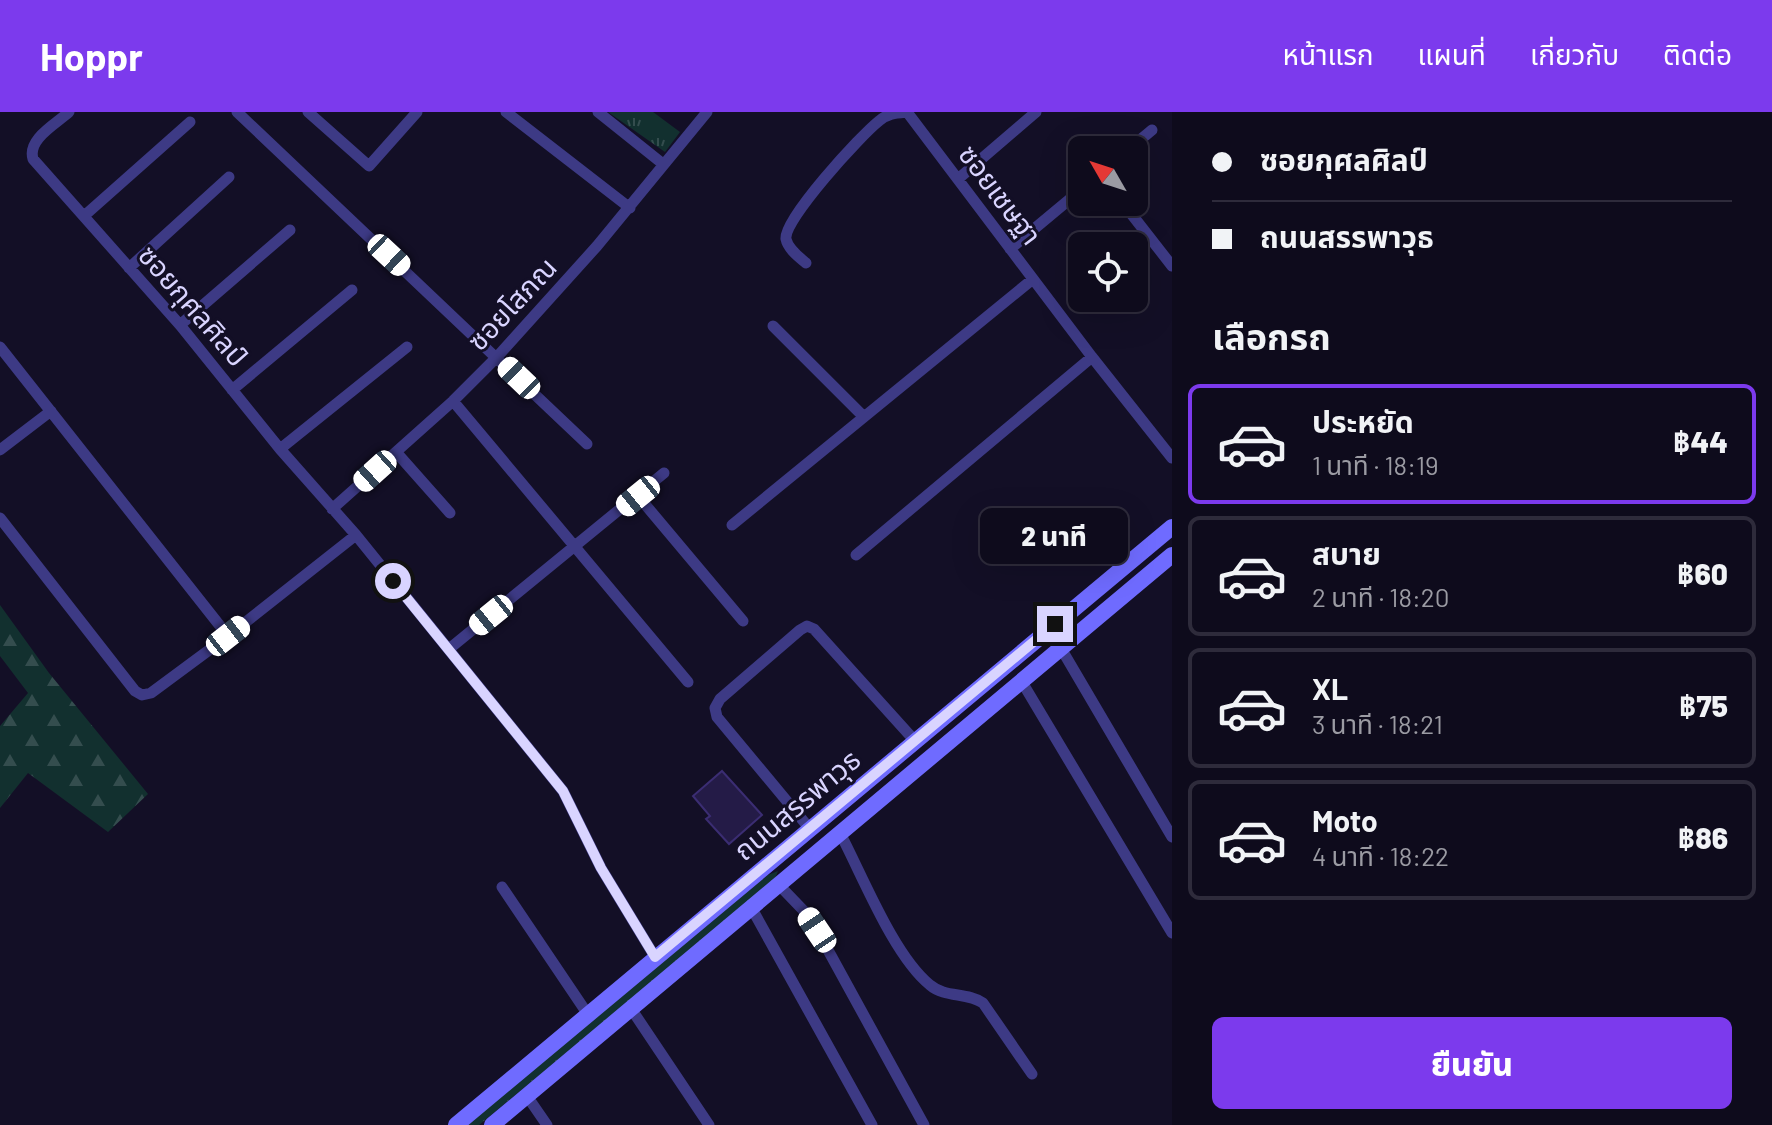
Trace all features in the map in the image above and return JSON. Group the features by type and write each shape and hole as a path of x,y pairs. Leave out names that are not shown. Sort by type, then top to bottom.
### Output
{"main road":[{"name":"ถนนสรรพาวุธ","path":"456,1125 1172,527"},
{"name":"ถนนสรรพาวุธ","path":"492,1125 1172,555"},
{"path":"788,846 804,865"}],"street":[{"name":"ซอยกุศลศิลป์","path":"69,112 35,142 31,152 33,159 180,325 280,449 356,535 563,791 601,868 655,957"},
{"path":"237,112 587,444"},
{"path":"313,114 369,166 417,112"},
{"path":"506,112 630,208"},
{"path":"598,112 663,164"},
{"name":"ซอยโสภณ","path":"332,509 453,401 497,357 630,208 707,112"},
{"path":"806,263 794,253 786,239 788,226 794,217 831,171 880,119 895,112 908,112"},
{"name":"ซอยเชษฐา","path":"908,112 1172,458"},
{"path":"958,179 1036,112"},
{"path":"84,216 190,122"},
{"path":"1145,136 1152,130"},
{"path":"129,268 229,177"},
{"path":"1010,249 1068,201"},
{"path":"1133,216 1172,266"},
{"path":"180,325 290,230"},
{"path":"732,525 1033,279"},
{"path":"232,390 352,290"},
{"path":"773,326 864,417"},
{"path":"0,347 228,636"},
{"path":"280,449 407,347"},
{"path":"856,555 1092,357"},
{"path":"453,401 688,682"},
{"path":"0,450 51,411"},
{"path":"396,452 450,513"},
{"path":"449,649 664,473"},
{"path":"638,496 743,621"},
{"path":"0,518 135,691 142,695 151,693 228,636 356,535"},
{"path":"810,829 717,717 715,708 720,699 800,630 807,626 814,629 915,741"},
{"path":"1062,650 1172,837"},
{"path":"1022,682 1172,933"},
{"path":"841,835 858,872 904,953 931,987 952,995 974,997 983,1003 1032,1074"},
{"path":"779,885 817,930 924,1125"},
{"path":"502,887 589,1016"},
{"path":"751,907 872,1125"},
{"path":"632,1010 709,1125"},
{"path":"527,1096 547,1125"}],"green space":[{"path":"608,112 653,112 680,132 665,152"},
{"path":"0,605 49,673 148,794 108,832 28,773 0,808 0,726 28,693 0,656"},
{"path":"778,871 774,881 479,1125 467,1125 768,875"}],"building":[{"path":"722,771 762,815 729,844 706,819 710,816 693,796"}],"route":[{"path":"393,581 563,791 601,868 655,957 1055,624"}]}
